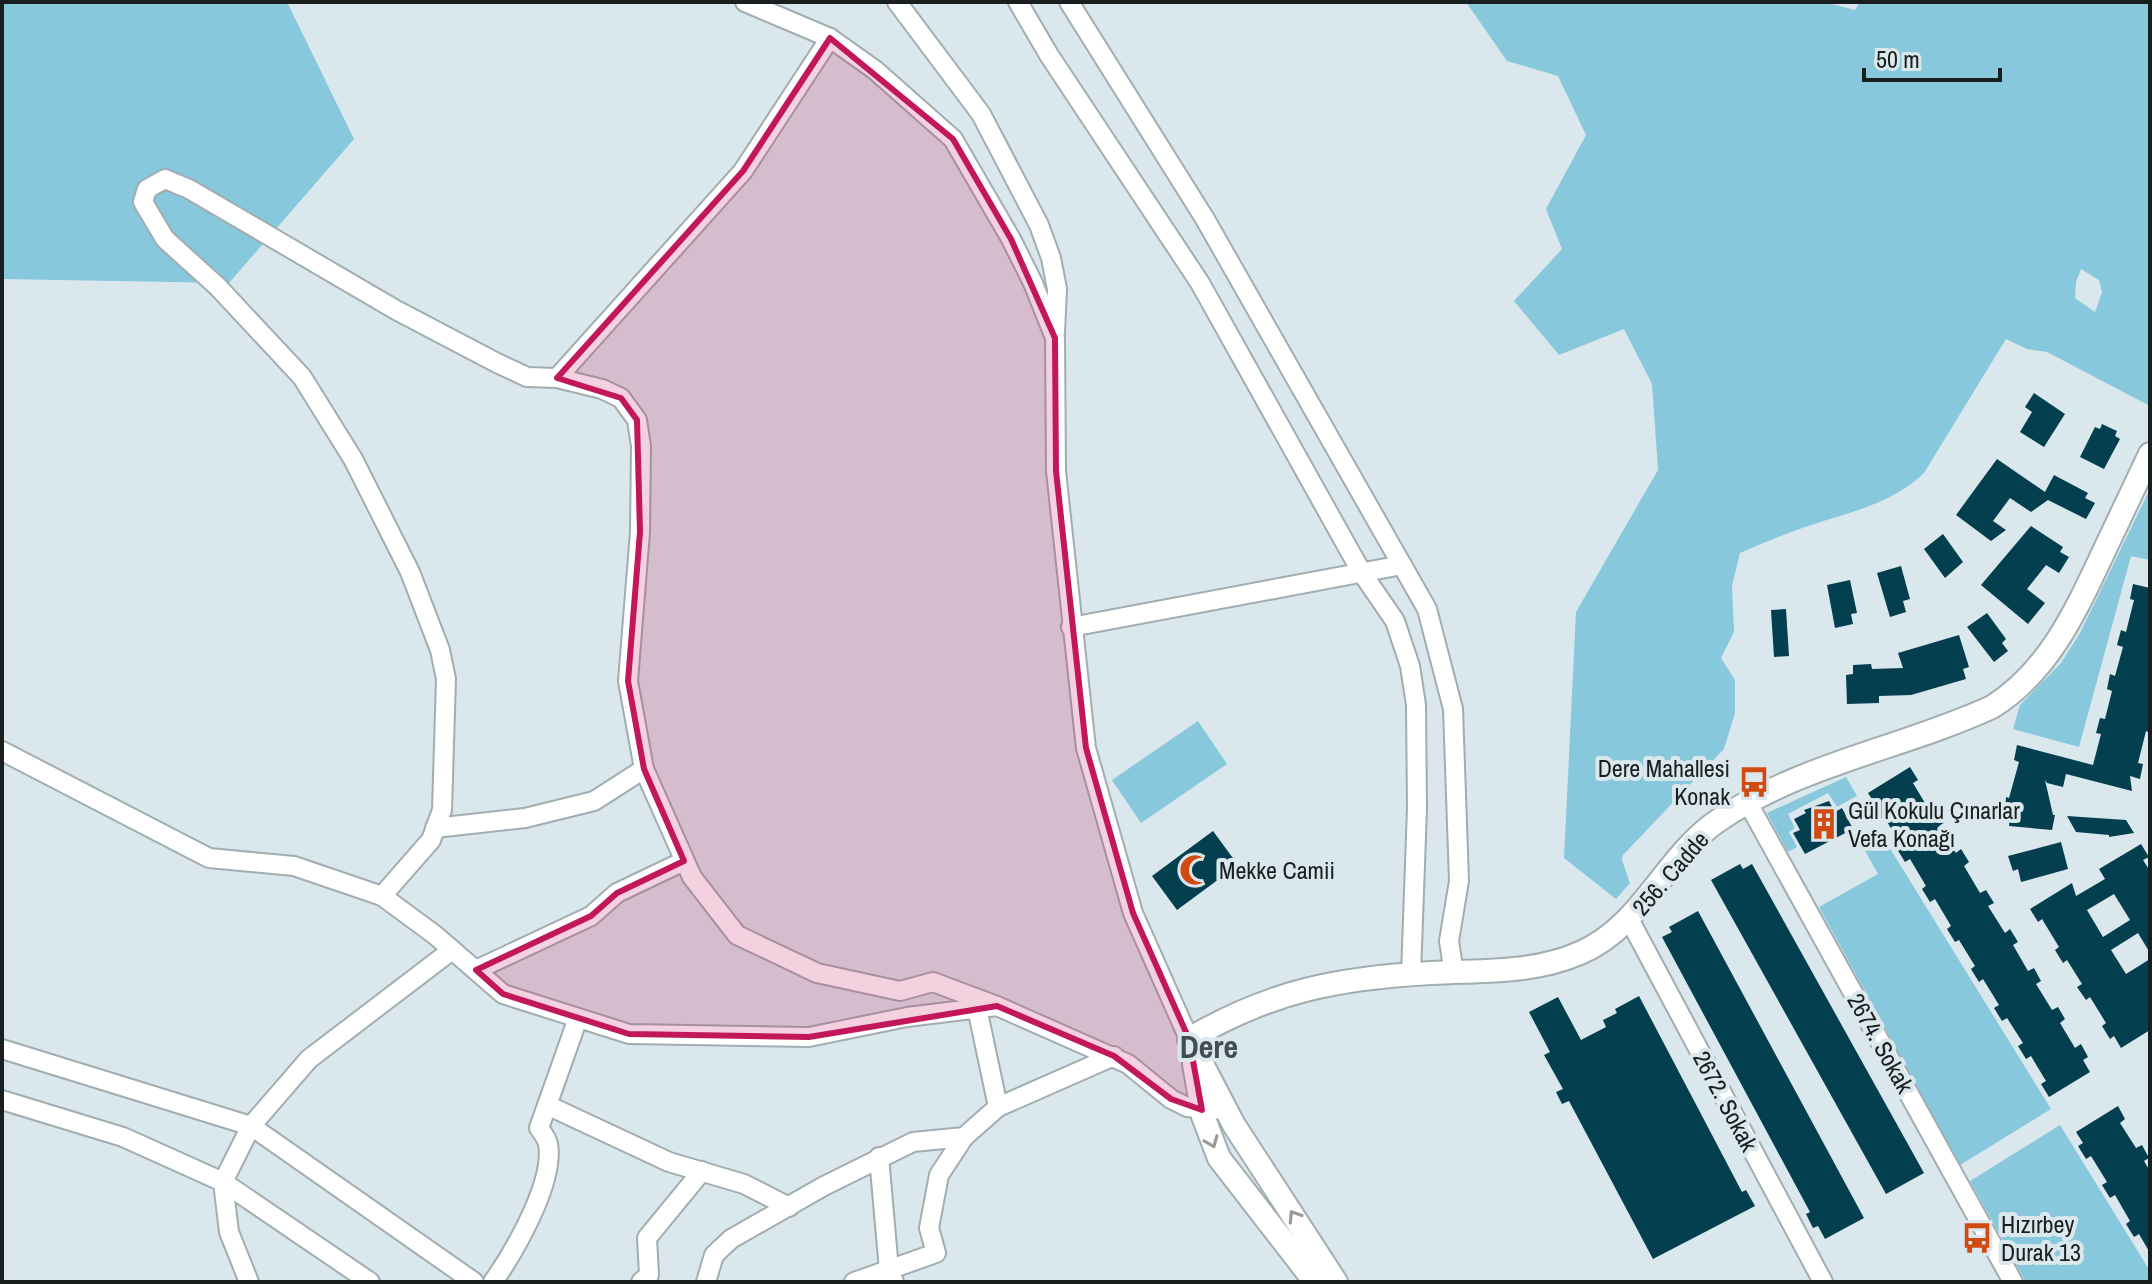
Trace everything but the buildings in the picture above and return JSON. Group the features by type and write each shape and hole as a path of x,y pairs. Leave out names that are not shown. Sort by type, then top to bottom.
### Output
{"street":[{"path":"745,2 830,38 875,70 953,139 1011,239 1055,338"},
{"path":"897,2 981,114 1039,225 1051,258 1057,289 1056,471 1071,627 1086,748 1129,898 1189,1039 1213,1109 1219,1158 1312,1267 1336,1282"},
{"path":"1018,2 1049,55 1200,283 1362,573 1395,621 1413,685 1417,808 1411,975"},
{"path":"1069,2 1205,219 1427,609 1453,709 1459,881 1449,941 1454,973"},
{"path":"557,378 743,171 830,38"},
{"path":"382,896 431,840 442,810 446,679 440,650 410,572 353,459 302,377 217,286 165,239 143,202 147,189 165,179 189,189 396,310 497,363 527,377 557,378 602,389 621,398 637,420 641,446 640,532 628,681 644,769 692,877 737,935 817,973 900,991 933,982 1114,1056 1171,1099 1187,1107 1213,1109"},
{"name":"256. Cadde","path":"1189,1039 1234,1014 1291,992 1339,981 1516,969 1563,959 1598,944 1629,919 1703,832 1748,803 1835,764 1971,716 2009,696 2034,672 2061,637 2150,454"},
{"path":"1071,627 1402,565"},
{"path":"2,751 209,858 294,866 382,896 503,994 629,1034 809,1037 907,1017 997,1006"},
{"path":"435,828 525,818 594,801 644,769"},
{"name":"2674. Sokak","path":"1748,803 2013,1282"},
{"path":"476,970 591,916 617,893 684,861"},
{"name":"2672. Sokak","path":"1629,919 1823,1282"},
{"path":"249,1282 229,1232 223,1182 251,1126 309,1059 452,950"},
{"path":"977,1008 998,1107"},
{"path":"493,1282 519,1244 546,1173 548,1143 539,1128 578,1018"},
{"path":"2,1049 251,1126 474,1282"},
{"path":"854,1282 891,1276 936,1253 929,1228 939,1175 964,1137 998,1107 1114,1056"},
{"path":"2,1100 123,1137 223,1182 370,1282"},
{"path":"547,1105 669,1162 744,1184 789,1207"},
{"path":"1213,1109 1312,1267"},
{"path":"706,1282 714,1255 731,1239 879,1157 913,1142 964,1137"},
{"path":"879,1157 891,1276"},
{"path":"641,1282 649,1275 647,1238 702,1171"}],"highlighted area":[{"path":"830,38 953,139 1011,239 1055,338 1056,471 1086,748 1133,913 1189,1039 1202,1110 1171,1099 1114,1056 997,1006 809,1037 629,1034 503,994 476,970 591,916 617,893 684,861 644,769 628,681 640,532 637,420 621,398 557,378 743,171"}],"shaded area":[{"path":"2,2 287,2 354,139 229,283 2,279"},
{"path":"1466,2 1824,2 1855,10 1860,2 2150,2 2150,406 2047,352 2027,349 2006,339 1924,473 1912,483 1871,505 1793,531 1740,553 1732,586 1734,632 1721,658 1735,680 1735,713 1724,749 1623,855 1630,883 1616,899 1564,858 1576,612 1658,470 1652,384 1624,329 1559,355 1514,301 1562,249 1546,209 1586,135 1558,76 1507,61","holes":["2081,269 2099,280 2102,292 2095,312 2075,298 2076,282"]},
{"path":"2150,489 2150,560 2131,556 2079,747 2013,729 2020,705 2061,663 2080,633"},
{"path":"1198,721 1227,764 1141,823 1112,780"},
{"path":"1846,777 1857,796 1837,807 1828,793 1788,814 1795,828 1789,832 1797,847 1788,852 1767,813"},
{"path":"1878,829 2051,1109 1960,1165 1819,907 1878,874 1859,840"},
{"path":"2060,1125 2150,1271 2150,1282 2026,1282 1970,1181"}],"place":[{"name":"Dere Mahallesi Konak","path":"1754,782"},
{"name":"Gül Kokulu Çınarlar Vefa Konağı","path":"1824,824"},
{"name":"Mekke Camii","path":"1195,870"},
{"name":"Hızırbey Durak 13","path":"1977,1238"}],"district":[{"name":"Dere","path":"1209,1046"}]}
